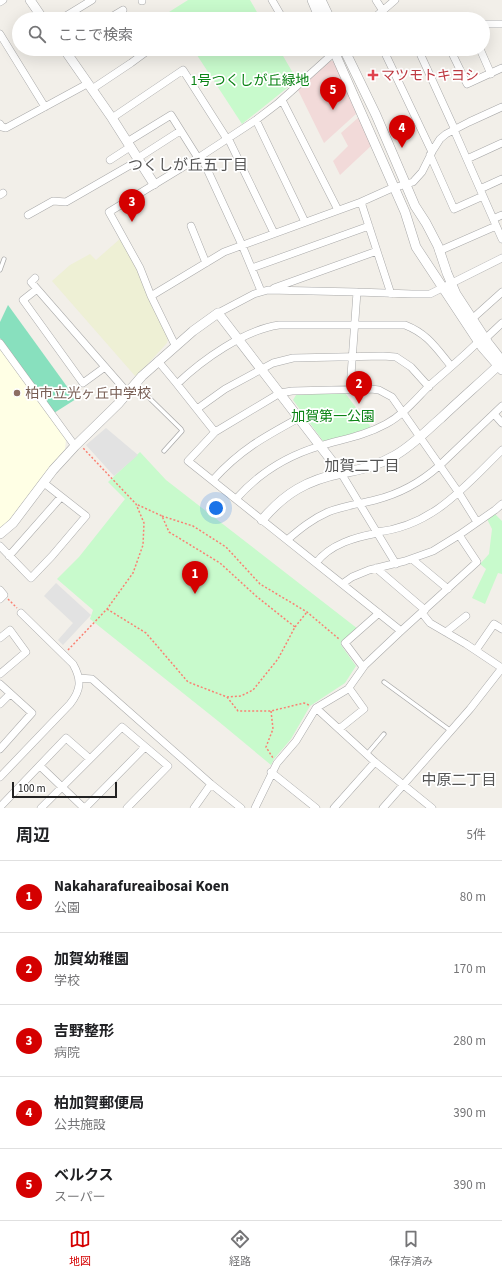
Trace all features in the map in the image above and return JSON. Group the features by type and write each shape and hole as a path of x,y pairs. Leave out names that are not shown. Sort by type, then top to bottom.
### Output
{"street":[{"path":"30,0 38,12"},
{"path":"72,12 92,0"},
{"path":"272,0 279,12"},
{"path":"312,0 317,12"},
{"path":"321,0 327,12"},
{"path":"376,0 383,11 396,0"},
{"path":"490,25 501,26"},
{"path":"0,34 12,53"},
{"path":"14,56 45,107"},
{"path":"69,56 112,118 154,184"},
{"path":"0,124 2,127 6,128 45,107 90,86 140,56"},
{"path":"176,345 151,296 140,268 110,212 256,120 282,100 329,56"},
{"path":"338,56 405,212 416,247 456,294 472,319 482,340"},
{"path":"262,520 275,505 296,490 315,481 382,463 395,456 420,437 501,365 482,340 447,285 439,251 426,223 415,206 385,135 347,56"},
{"path":"386,56 431,153 454,209 502,179"},
{"path":"421,56 502,239"},
{"path":"453,56 467,84 502,68"},
{"path":"483,56 491,74"},
{"path":"112,118 183,70 228,138 274,233"},
{"path":"282,100 338,210"},
{"path":"151,296 224,252 413,182 422,172 431,153 446,134 502,107"},
{"path":"110,160 170,116 199,157 252,268 265,291"},
{"path":"256,120 305,222"},
{"path":"28,215 53,201 66,202 180,132"},
{"path":"373,141 385,135"},
{"path":"467,159 502,143"},
{"path":"361,202 391,294"},
{"path":"493,219 502,215"},
{"path":"191,226 206,263"},
{"path":"252,268 369,226"},
{"path":"439,251 496,226"},
{"path":"0,534 13,523 53,470 76,444 118,404 127,392 158,361 193,331 235,303 377,251"},
{"path":"265,291 357,292 424,295 430,294 502,258"},
{"path":"35,278 31,282 127,392"},
{"path":"37,289 23,300 84,383 105,367"},
{"path":"350,389 357,292"},
{"path":"472,319 502,292"},
{"path":"218,313 262,368 341,473 396,564"},
{"path":"236,499 254,481 292,456 320,446 357,437 387,423 403,412 451,366 502,323"},
{"path":"176,384 205,360 239,340 268,326 279,325 405,325 416,329 429,339 451,366"},
{"path":"0,343 76,444"},
{"path":"197,409 262,368 273,363 293,358 396,357 411,367 429,387"},
{"path":"158,361 215,432"},
{"path":"401,631 188,461 215,432 280,393 292,391 350,389 379,390 392,397 439,466 459,492 477,522"},
{"path":"287,540 310,522 328,512 350,505 376,500 402,491 429,475 502,406"},
{"path":"494,414 502,423"},
{"path":"213,480 224,467 245,449 299,418"},
{"path":"316,563 320,557 336,546 362,536 401,528 434,513 459,492 502,450"},
{"path":"0,546 31,578 86,516 44,483"},
{"path":"9,556 61,496"},
{"path":"342,584 352,577 376,568 396,564 433,551 502,504"},
{"path":"255,808 276,763 296,741 316,708 349,688 363,667 477,562 458,535"},
{"path":"412,559 448,588"},
{"path":"376,568 423,612 430,622 502,668 470,709 383,808"},
{"path":"0,776 72,701 78,692 79,685 78,674 73,664 21,613"},
{"path":"363,667 345,643 379,613"},
{"path":"446,632 466,616"},
{"path":"476,650 494,624 502,629"},
{"path":"0,638 10,630 26,652 0,674"},
{"path":"79,678 92,679 210,784 241,808"},
{"path":"0,684 32,713 0,749"},
{"path":"339,729 364,709 349,688"},
{"path":"0,704 10,694"},
{"path":"316,708 375,762 432,808"},
{"path":"41,808 122,727 168,766 127,808"},
{"path":"0,807 66,738 90,759"},
{"path":"40,766 85,808 145,747"},
{"path":"334,808 375,762"},
{"path":"272,772 316,808"},
{"path":"194,808 210,784"}],"lane":[{"path":"0,270 4,259"},
{"path":"135,384 181,428 182,431 164,451"},
{"path":"384,682 451,731"},
{"path":"367,754 384,734"}],"path":[{"path":"76,444 136,504 162,516 193,526 219,543 226,548 260,584 307,612 345,643"},
{"path":"64,654 107,609 133,573 143,545 144,523 136,504"},
{"path":"162,516 169,532 220,563 256,596 295,627"},
{"path":"1,595 21,613"},
{"path":"107,609 146,633 188,682 227,697 241,696 253,690 278,659 295,627 307,612"},
{"path":"227,697 238,711 271,711 304,703 316,708"},
{"path":"271,711 273,729 266,747 276,763"}],"shaded area":[{"path":"330,61 334,61 357,113 324,143 298,90"},
{"path":"359,117 372,145 340,175 333,161 348,146 341,133"},
{"path":"121,238 137,268 168,339 167,343 136,377 52,281 70,265 90,254 96,260"},
{"name":"柏市立光ヶ丘中学校","path":"0,347 66,439 65,450 50,467 8,522 0,528"},
{"path":"106,428 138,455 114,476 86,445"},
{"path":"56,583 91,615 63,645 58,640 73,623 44,596"}],"green space":[{"path":"188,0 250,0 257,12 169,12"},
{"name":"1号つくしが丘緑地","path":"198,56 283,56 297,80 242,124"},
{"path":"8,305 76,399 54,413 0,338 0,322"},
{"name":"加賀第一公園","path":"345,393 371,427 345,436 323,441 293,400 296,395"},
{"path":"140,452 166,480 358,629 341,645 356,666 345,683 310,706 291,739 274,759 271,765 90,619 93,610 57,579 79,557 125,499 108,482"},
{"path":"495,514 502,521 502,574 498,573 485,604 472,598 486,569 480,564 489,554 492,529 487,519"}],"place":[{"name":"マツモトキヨシ","path":"373,75"},
{"name":"ベルクス","path":"333,110"},
{"name":"柏加賀郵便局","path":"402,148"},
{"name":"吉野整形","path":"132,222"},
{"name":"柏市立光ヶ丘中学校","path":"17,393"},
{"name":"加賀幼稚園","path":"359,404"},
{"name":"Nakaharafureaibosai Koen","path":"195,594"}],"district":[{"name":"つくしが丘五丁目","path":"188,165"},
{"name":"加賀二丁目","path":"362,466"},
{"name":"中原二丁目","path":"459,780"}]}
